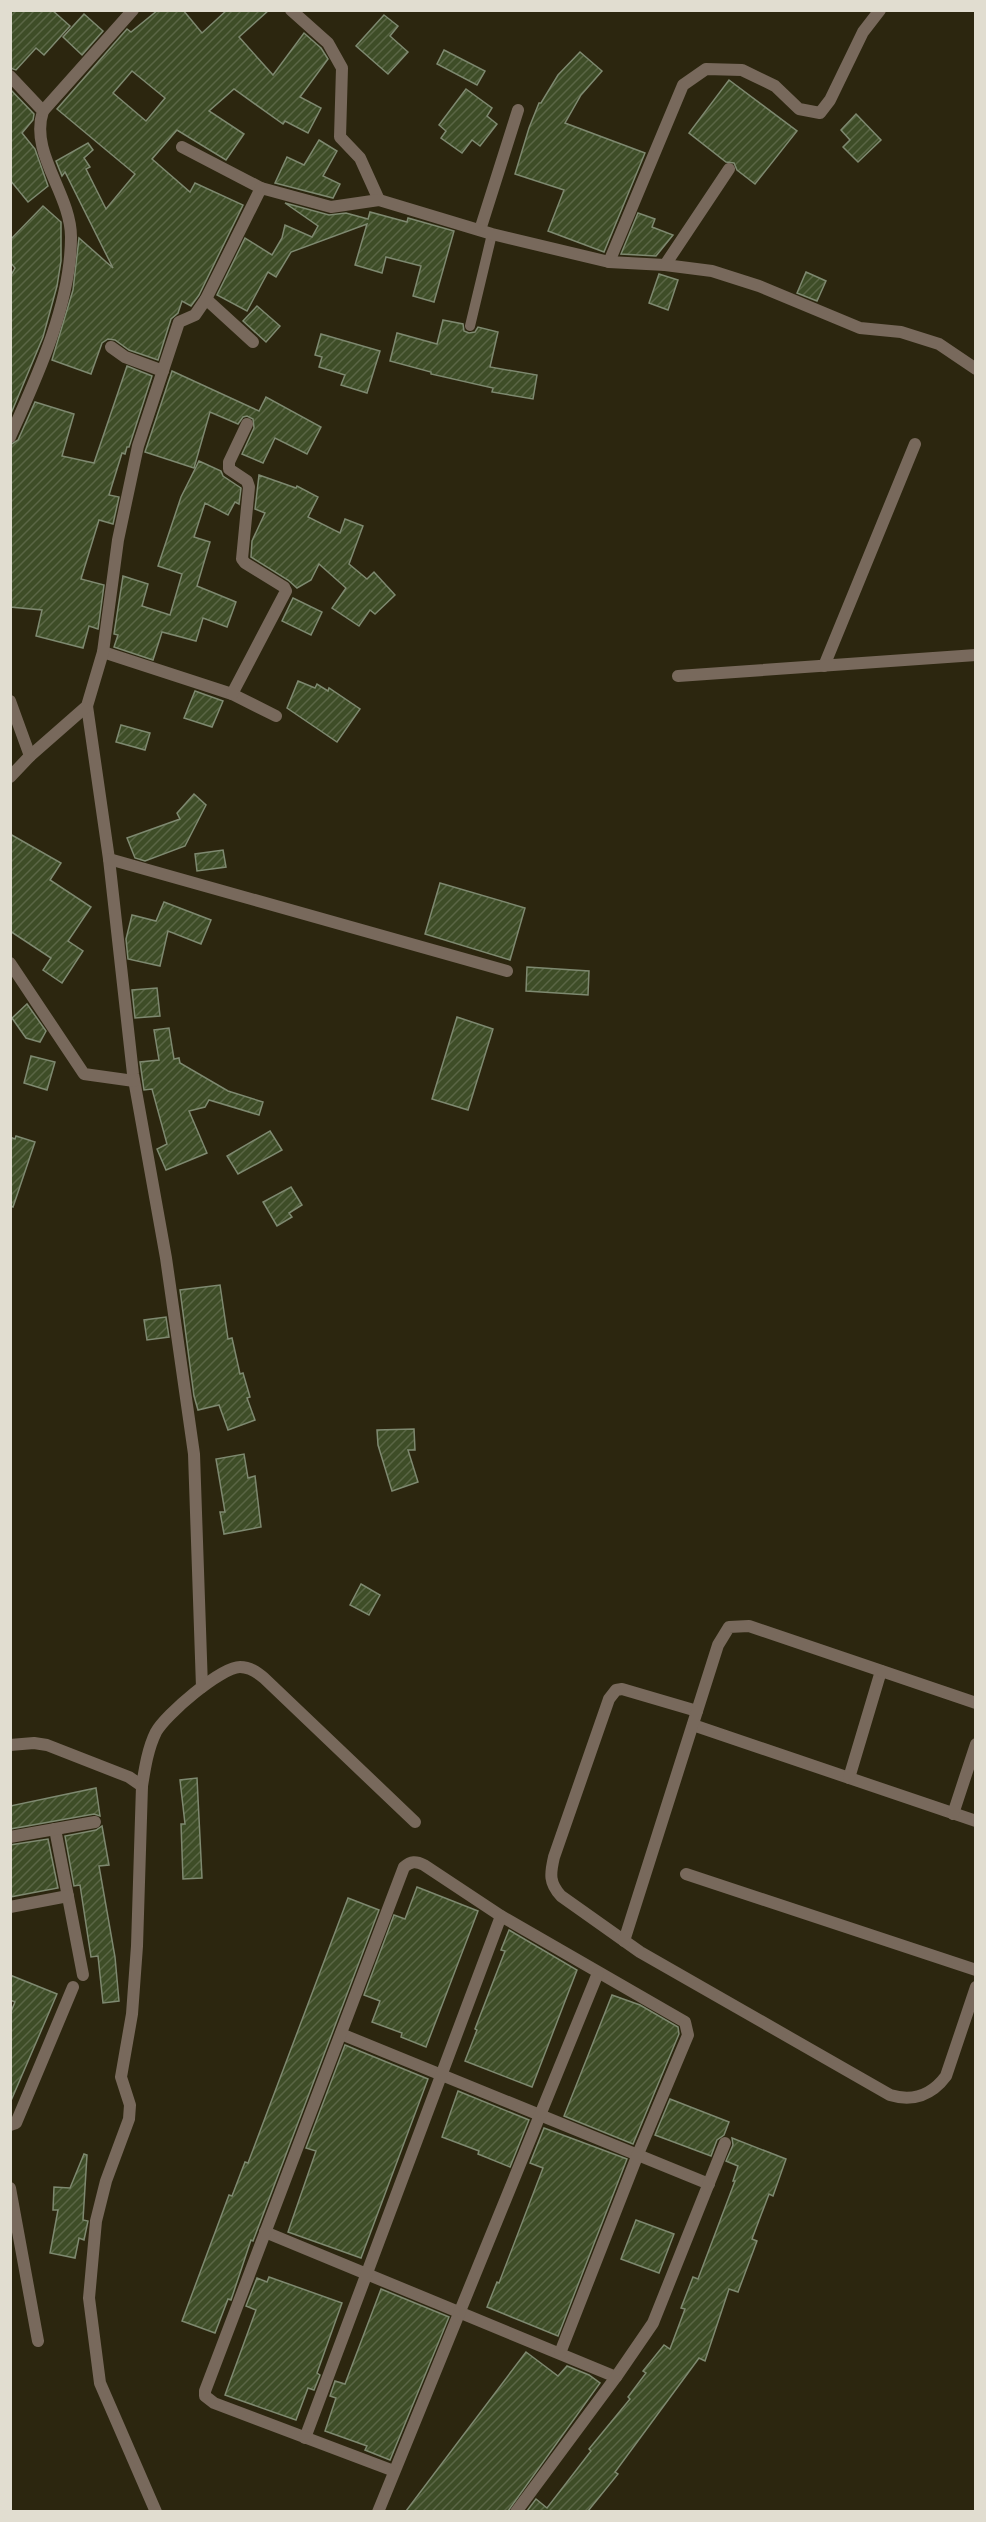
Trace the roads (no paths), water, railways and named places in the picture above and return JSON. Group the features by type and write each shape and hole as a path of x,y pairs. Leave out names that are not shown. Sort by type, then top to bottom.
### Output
{"street":[{"path":"10,437 37,376 48,343 60,306 69,259 71,236 69,213 46,159 39,133 39,122 43,111 133,10"},
{"path":"291,10 328,43 342,68 339,137 360,158 379,200"},
{"path":"609,262 683,85 706,69 742,70 775,86 799,109 820,113 830,100 863,32 880,10"},
{"path":"10,76 43,111"},
{"path":"486,232 518,111"},
{"path":"182,147 261,188 332,207 379,200 486,232 609,262 665,265 712,271 750,283 860,328 911,335 939,344 975,369"},
{"path":"665,265 729,170"},
{"path":"202,1687 194,1454 166,1258 134,1081 109,859 87,706 103,652 118,540 138,446 179,322 195,315 206,299 261,188"},
{"path":"206,299 253,342"},
{"path":"111,347 125,357 163,371"},
{"path":"232,694 286,591 284,587 242,559 249,487 247,481 230,469 229,462 247,424"},
{"path":"824,666 915,444"},
{"path":"103,652 232,694 276,717"},
{"path":"678,676 975,655"},
{"path":"10,701 30,756"},
{"path":"10,777 30,756 87,706"},
{"path":"109,859 507,970"},
{"path":"10,963 84,1074 134,1081"},
{"path":"624,1941 718,1645 729,1627 749,1626 975,1703"},
{"path":"156,2511 100,2383 89,2298 96,2221 106,2181 129,2119 130,2104 121,2077 132,2014 137,1946 142,1786 153,1739 162,1722 202,1687 234,1668 248,1668 258,1672 415,1822"},
{"path":"849,1778 881,1671"},
{"path":"697,1711 622,1689 613,1693 554,1857 550,1877 553,1887 561,1896 640,1953 890,2095 904,2099 927,2094 946,2076 975,1987"},
{"path":"693,1725 975,1821"},
{"path":"10,1745 34,1743 47,1745 129,1777 142,1786"},
{"path":"953,1814 975,1743"},
{"path":"10,1837 95,1822"},
{"path":"55,1829 83,1975"},
{"path":"394,2472 214,2403 205,2396 206,2386 404,1867 410,1862 424,1865 501,1916 685,2022 688,2028 688,2035 638,2154 560,2353"},
{"path":"686,1874 975,1970"},
{"path":"10,1907 68,1896"},
{"path":"305,2438 501,1916"},
{"path":"378,2511 598,1973"},
{"path":"10,2125 16,2123 73,1987"},
{"path":"341,2034 709,2184"},
{"path":"516,2511 616,2377 653,2323 725,2144"},
{"path":"10,2188 38,2341"},
{"path":"265,2232 616,2377"},
{"path":"10,2266 24,2263"}],"lane":[{"path":"470,326 486,232"}]}
